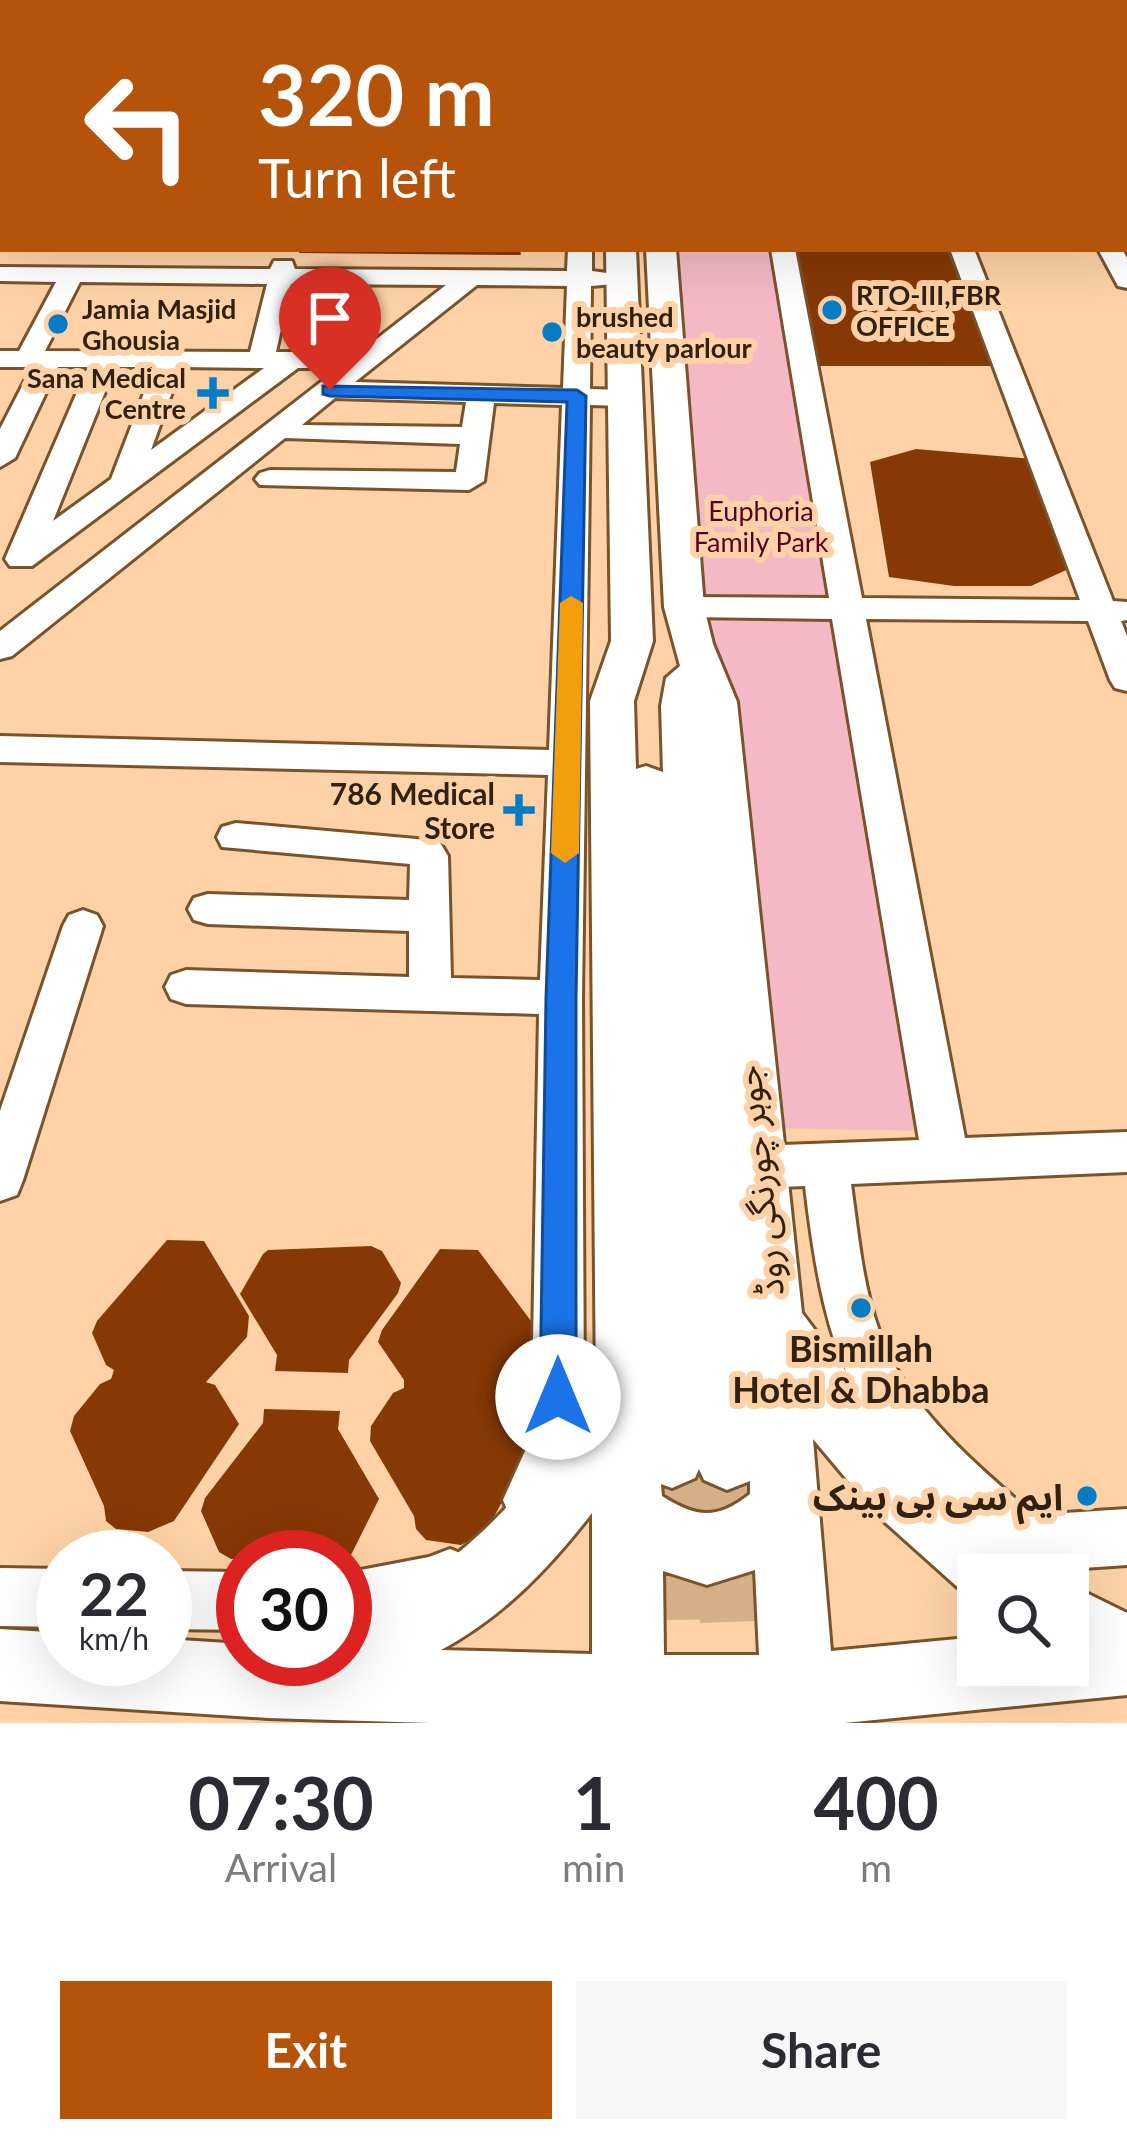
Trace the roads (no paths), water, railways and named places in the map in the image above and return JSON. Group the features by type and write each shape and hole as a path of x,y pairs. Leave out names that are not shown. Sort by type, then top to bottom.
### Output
{"main road":[{"path":"610,263 600,397 643,704 672,1455"},
{"name":"جوہر چورنگی روڈ","path":"610,263 688,626 715,702 772,1323 799,1707"},
{"name":"جوہر چورنگی روڈ","path":"688,626 683,706 689,859 728,1456"},
{"path":"372,1646 404,1635 472,1594 525,1545 586,1480 628,1405 613,700 632,641"},
{"path":"772,1323 823,1404 879,1474 934,1526 988,1554"},
{"path":"586,1480 693,1550 726,1551 785,1510"},
{"path":"586,1480 628,1708"},
{"path":"1089,1632 1127,1656"},
{"path":"323,1686 628,1708 799,1707 1127,1656"},
{"path":"0,1665 216,1679"}],"street":[{"path":"784,252 946,1162"},
{"path":"963,252 1113,611 1127,680"},
{"path":"1112,252 1127,281"},
{"path":"0,274 610,263"},
{"path":"0,264 472,277 610,263"},
{"path":"262,357 283,271"},
{"path":"0,458 26,359 72,274"},
{"path":"0,648 472,277"},
{"path":"10,581 122,488 296,357"},
{"path":"26,359 368,360"},
{"path":"10,581 105,359"},
{"path":"122,488 172,359"},
{"path":"330,390 600,397 568,763 561,998 558,1397 586,1480 538,1488 515,1522 486,1551 440,1584 372,1597"},
{"path":"269,479 469,481 481,394"},
{"path":"295,433 472,436"},
{"path":"10,581 52,606"},
{"path":"688,626 847,611 1113,611"},
{"path":"0,749 568,763"},
{"path":"236,837 419,848 429,856 430,993"},
{"path":"208,909 430,916"},
{"path":"0,1180 83,926"},
{"path":"186,987 561,998"},
{"path":"755,1167 1127,1152"},
{"path":"825,1165 851,1325 869,1375 1001,1554"},
{"path":"1055,1554 1127,1537"},
{"path":"0,1597 36,1598"}],"tunnel":[{"path":"672,1455 675,1723"},
{"path":"727,1457 737,1723"}],"place":[{"name":"RTO-III,FBR OFFICE","path":"832,310"},
{"name":"Jamia Masjid Ghousia","path":"58,324"},
{"name":"brushed beauty parlour","path":"552,332"},
{"name":"Sana Medical Centre","path":"213,393"},
{"name":"786 Medical Store","path":"519,810"},
{"name":"Bismillah Hotel & Dhabba","path":"861,1308"},
{"name":"ایم سی بی بینک","path":"1087,1496"}],"park label":[{"name":"Euphoria Family Park","path":"761,526"}]}
